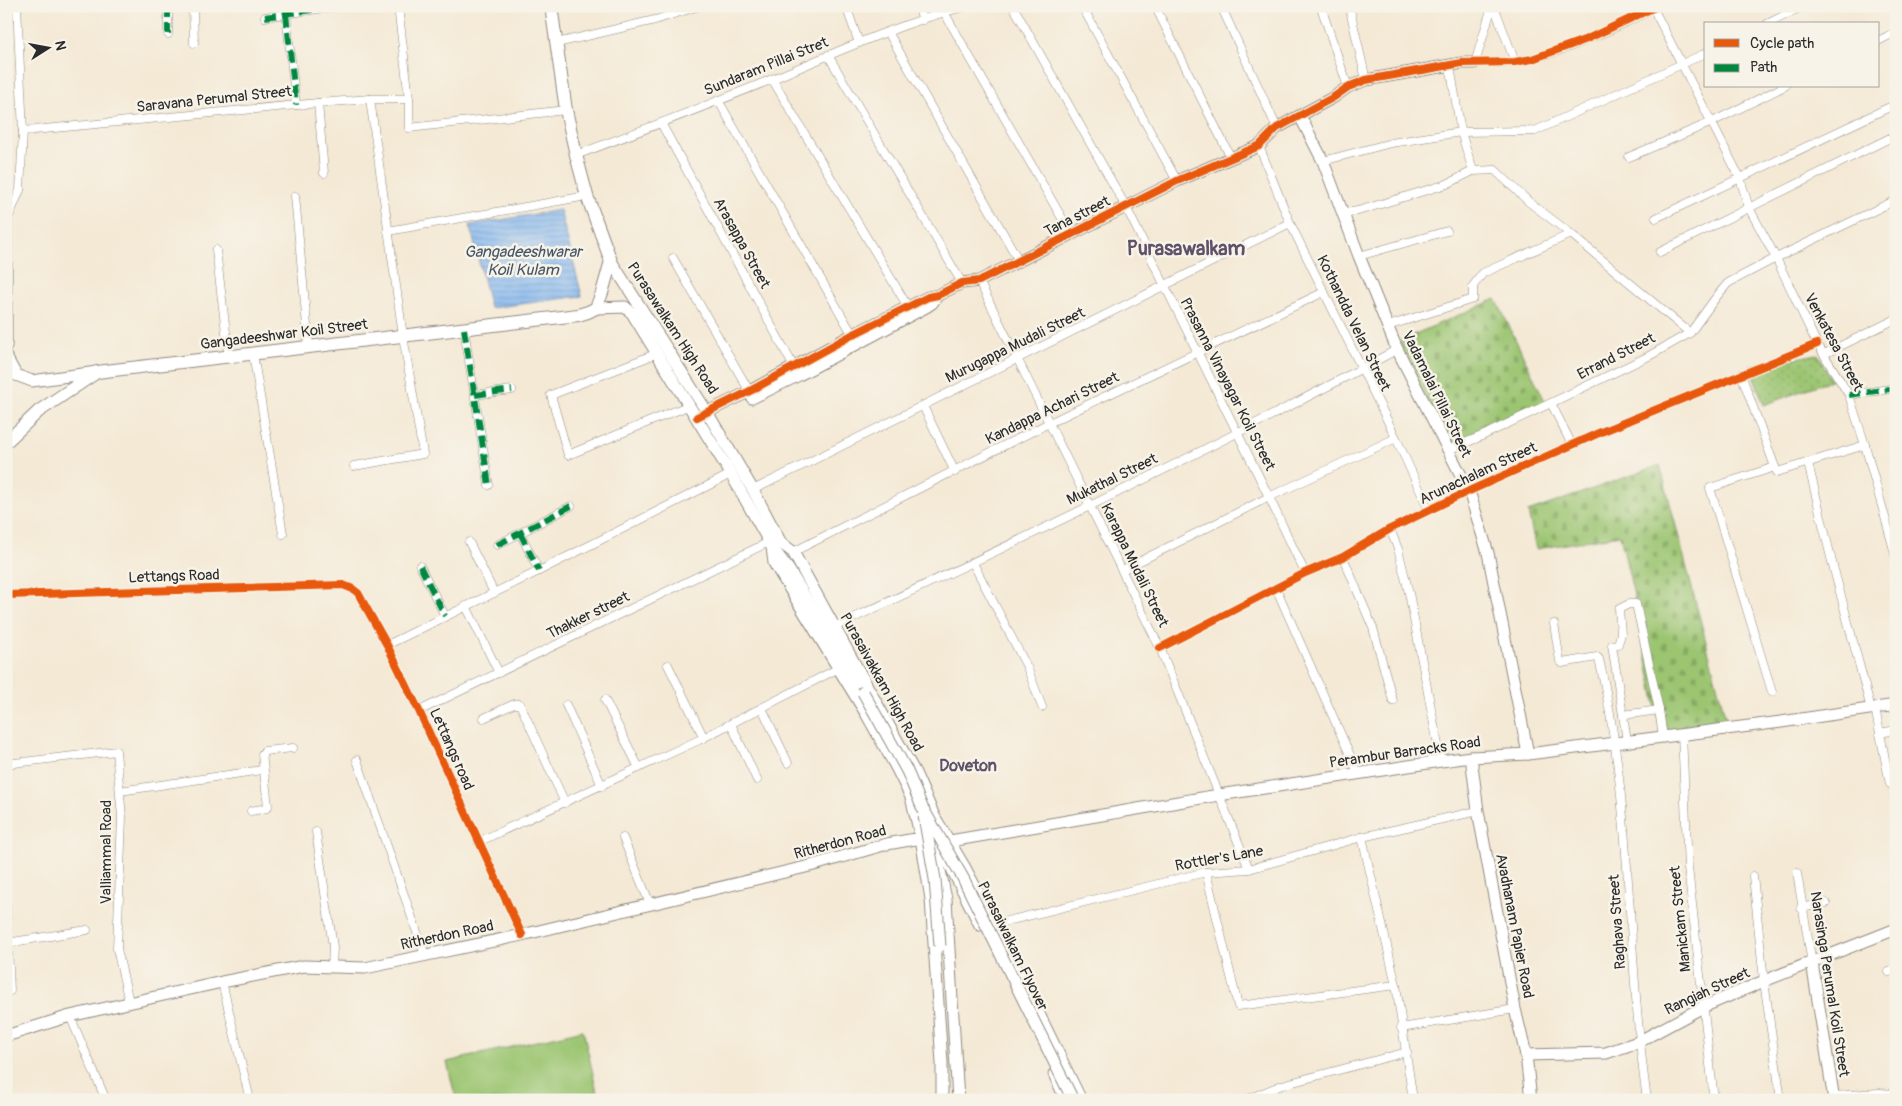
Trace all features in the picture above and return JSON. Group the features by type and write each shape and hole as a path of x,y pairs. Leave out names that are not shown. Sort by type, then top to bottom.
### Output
{"main road":[{"name":"Purasawalkam High Road","path":"551,6 566,110 576,155 587,196 611,261 596,308 578,315"},
{"name":"Gangadeeshwar Koil Street","path":"97,372 578,315"},
{"path":"6,442 39,411 97,372"}],"street":[{"path":"6,346 6,220 20,190 23,131 17,6"},
{"path":"168,6 168,34"},
{"path":"193,6 194,43"},
{"path":"265,17 337,6"},
{"path":"398,6 409,99 409,128 566,110"},
{"path":"557,43 655,20 699,6"},
{"path":"846,6 859,43"},
{"path":"918,6 923,20"},
{"name":"Sundaram Pillai Stret","path":"576,155 661,123 859,43 944,12 967,6"},
{"name":"Prasanna Vinayagar Koil Street","path":"1013,6 1126,207 1305,573"},
{"path":"1082,6 1177,181"},
{"path":"1155,6 1231,158"},
{"path":"1221,6 1277,128"},
{"path":"1493,6 1515,62"},
{"path":"1493,6 1475,63 1515,62 1532,59 1587,39 1654,7"},
{"path":"1771,22 1803,6"},
{"path":"1893,6 1896,12"},
{"name":"Venkatesa Street","path":"1654,7 1740,178 1749,208 1776,258 1817,344 1848,395 1866,446 1896,557"},
{"path":"1322,10 1348,87"},
{"path":"944,12 1071,234"},
{"path":"286,14 296,105"},
{"path":"1351,14 1366,80"},
{"path":"888,32 1018,261"},
{"path":"1880,40 1896,32"},
{"path":"828,55 962,283"},
{"path":"1324,162 1391,143 1461,132 1535,131 1704,55"},
{"name":"Tana street","path":"855,339 928,297 938,295 962,283 978,281 1177,181 1259,146 1277,128 1348,87 1366,80 1462,63 1475,63"},
{"path":"1450,66 1461,132 1473,171"},
{"path":"772,79 908,307"},
{"path":"1629,156 1712,122 1781,88"},
{"path":"354,466 423,454 403,336 370,99"},
{"name":"Saravana Perumal Street","path":"23,131 318,103 370,99 409,99"},
{"path":"718,100 855,339"},
{"path":"318,103 324,172"},
{"path":"1656,218 1896,104"},
{"name":"Vadamalai Pillai Street","path":"1300,116 1324,162 1359,256 1398,349 1468,491 1488,553 1528,754"},
{"name":"Arasappa Street","path":"661,123 797,371"},
{"path":"1660,252 1896,134"},
{"name":"Kothandda Velan Street","path":"1259,146 1290,223 1396,438 1429,510"},
{"path":"1344,213 1358,211 1447,184 1473,171 1495,170 1529,202 1571,234 1690,333"},
{"path":"295,196 308,347"},
{"path":"388,230 587,196"},
{"name":"Errand Street","path":"1448,450 1551,404 1650,356 1690,333 1728,283 1896,200"},
{"name":"Murugappa Mudali Street","path":"753,490 1290,223"},
{"path":"1359,256 1446,231"},
{"path":"1388,326 1473,299 1473,286 1483,273 1571,234"},
{"path":"216,250 229,357"},
{"path":"673,258 751,394"},
{"name":"Purasawalkam High Road","path":"611,261 705,416 753,490 774,544"},
{"name":"Karappa Mudali Street","path":"978,281 1018,358 1160,648 1249,869"},
{"name":"Kandappa Achari Street","path":"793,552 1049,423 1324,292"},
{"path":"705,416 797,371 855,339 926,307 938,295"},
{"name":"Purasawalkam High Road","path":"596,308 625,307 632,313 690,405 705,416 731,474 774,544"},
{"path":"1824,354 1896,319"},
{"path":"464,329 489,485"},
{"name":"Arunachalam Street","path":"1160,648 1305,573 1343,557 1390,529 1468,491 1572,445 1817,344"},
{"name":"Mukathal Street","path":"834,627 973,563 1238,434 1398,349"},
{"path":"658,353 551,395 568,456 690,405"},
{"path":"253,354 283,534"},
{"name":"Gangadeeshwar Koil Street","path":"6,357 16,375 32,381 97,372"},
{"path":"1741,374 1777,472 1866,446"},
{"path":"1848,395 1896,388"},
{"path":"475,395 512,390"},
{"path":"1551,404 1572,445"},
{"path":"923,406 954,472"},
{"path":"1122,570 1269,497 1396,438"},
{"path":"1808,463 1832,562 1880,733 1890,784 1896,787"},
{"path":"1772,692 1710,488 1775,467"},
{"path":"387,645 731,474"},
{"path":"497,545 571,506"},
{"path":"1390,529 1398,548 1409,593 1441,761"},
{"path":"520,533 539,571"},
{"path":"469,542 494,593"},
{"path":"774,544 774,563 839,668 896,767 911,797 921,838 931,899 942,1063 942,1100"},
{"name":"Purasaivakkam High Road","path":"774,544 793,552 876,700 915,773 934,816 941,842 964,866 995,924 1081,1100"},
{"name":"Purasaiwalkam Flyover","path":"774,544 780,557 863,692 907,771 922,807 963,878 1073,1100"},
{"name":"Thakker street","path":"419,710 774,544"},
{"path":"1343,557 1373,628 1393,701"},
{"path":"973,563 1027,667 1042,706"},
{"path":"420,566 445,616"},
{"name":"Lettangs Road","path":"6,595 343,585"},
{"name":"Lettangs road","path":"343,585 358,593 387,645 419,710 522,935"},
{"path":"1276,588 1358,773"},
{"path":"1622,742 1623,715 1612,645 1618,644 1621,637 1619,609 1629,604 1636,604 1663,737"},
{"path":"466,606 499,673"},
{"path":"1554,624 1560,661 1562,663 1597,657 1599,659 1622,742"},
{"path":"668,665 704,738"},
{"path":"478,842 704,738 839,668"},
{"path":"605,700 639,768"},
{"path":"484,718 514,704 520,704 565,802"},
{"path":"566,705 602,786"},
{"name":"Perambur Barracks Road","path":"921,838 941,842 1219,795 1441,761 1470,757 1528,754 1896,706"},
{"path":"762,708 788,763"},
{"path":"1623,715 1659,710"},
{"path":"731,724 757,780"},
{"path":"1880,733 1896,730"},
{"name":"Manickam Street","path":"1682,734 1688,868 1714,1100"},
{"name":"Raghava Street","path":"1622,742 1638,1042 1647,1100"},
{"path":"252,811 268,807 262,770 261,756 263,752 293,748"},
{"name":"Valliammal Road","path":"6,764 116,751 122,818 117,949 129,1002"},
{"name":"Avadhanam Papier Road","path":"1470,757 1478,812 1515,1010 1526,1055 1531,1100"},
{"path":"357,760 426,955"},
{"path":"120,791 262,770"},
{"name":"Purasaiwalkam Flyover","path":"922,807 938,911 948,1045 949,1100"},
{"name":"Rottler's Lane","path":"995,924 1206,872 1249,869 1362,837 1478,812"},
{"path":"316,832 333,947 332,967"},
{"path":"1362,837 1396,985 1401,1028 1414,1100"},
{"path":"623,838 650,904"},
{"name":"Ritherdon Road","path":"6,1036 70,1016 222,982 304,966 365,968 522,935 814,865 887,844 921,838"},
{"path":"941,842 946,868 946,899 958,1100"},
{"path":"946,868 964,866"},
{"path":"946,868 1066,1100"},
{"path":"1206,872 1238,1006 1396,985"},
{"name":"Narasinga Perumal Koil Street","path":"1797,873 1834,1098"},
{"path":"1753,876 1764,981 1781,1100"},
{"path":"931,899 946,899"},
{"path":"1802,908 1826,903"},
{"path":"6,904 10,991"},
{"name":"Rangiah Street","path":"1526,1055 1606,1053 1638,1042 1703,1007 1896,929"},
{"path":"7,943 87,930"},
{"path":"222,982 250,1100"},
{"path":"1401,1028 1515,1010"},
{"path":"70,1016 106,1100"},
{"path":"1246,1100 1282,1085 1406,1052"},
{"path":"1834,1098 1879,1093 1896,1094"}],"green space":[{"path":"1496,299 1546,403 1448,448 1399,341"},
{"path":"1818,354 1831,380 1764,405 1750,366"},
{"path":"1660,465 1727,723 1661,732 1636,604 1620,535 1536,549 1528,512"},
{"path":"583,1030 599,1100 456,1100 447,1062"}],"water":[{"name":"Gangadeeshwarar Koil Kulam","path":"560,210 582,296 490,308 470,225"}],"marked path":[{"path":"168,6 168,34"},
{"path":"265,17 337,6"},
{"path":"286,14 296,105"},
{"path":"464,329 489,485"},
{"path":"1849,395 1896,388"},
{"path":"475,395 512,390"},
{"path":"497,545 571,506"},
{"path":"520,533 539,571"},
{"path":"420,566 445,616"}],"cycle path":[{"path":"697,417 928,297 938,295 962,283 979,281 1177,181 1259,146 1277,128 1334,97 1348,87 1366,80 1462,63 1515,62 1532,59 1587,39 1657,6"},
{"path":"1160,648 1305,573 1343,557 1390,529 1469,491 1601,432 1817,344"},
{"path":"6,595 343,585 353,589 358,593 387,645 522,935"}],"district":[{"name":"Purasawalkam","path":"1186,248"},
{"name":"Doveton","path":"968,765"}]}
